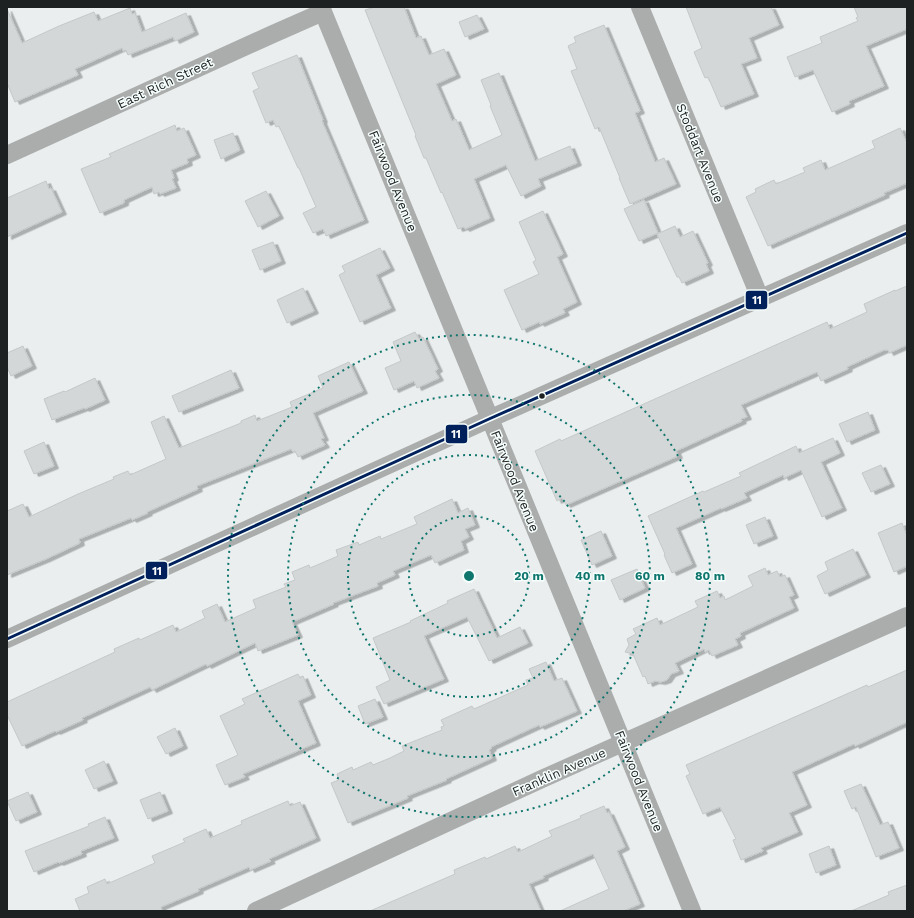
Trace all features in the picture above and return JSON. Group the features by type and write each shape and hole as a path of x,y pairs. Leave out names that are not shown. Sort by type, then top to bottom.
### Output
{"street":[{"name":"Stoddart Avenue","path":"640,7 760,298"},
{"name":"East Rich Street","path":"7,155 273,34 322,10"},
{"name":"Fairwood Avenue","path":"322,10 692,911"},
{"path":"7,639 489,419 907,233"},
{"name":"Franklin Avenue","path":"256,911 544,778 624,744 907,616"}],"building":[{"path":"375,7 404,7 416,38 421,36 429,55 444,49 456,75 436,84 452,121 456,119 469,150 502,135 481,80 499,73 535,161 570,146 577,163 538,179 541,186 521,196 506,165 474,179 490,218 465,229 464,227 458,229 426,158 424,158 365,10"},
{"path":"686,7 771,7 779,25 749,38 757,58 741,64 754,94 721,107 708,77 705,78 694,52 702,48"},
{"path":"854,7 907,7 907,29 866,46 884,86 849,101 850,104 832,112 813,70 795,77 787,57 822,43 820,37 858,21"},
{"path":"130,8 132,14 135,13 142,32 186,13 194,32 175,41 173,37 128,55 126,50 123,51 122,48 75,69 78,75 15,102 7,83 7,9 22,43 94,12 98,21"},
{"path":"477,15 484,29 465,37 459,22"},
{"path":"604,25 640,111 635,113 655,162 664,158 676,184 630,204 599,127 595,129 571,71 577,69 568,46 576,42 574,37"},
{"path":"297,55 323,120 322,121 364,220 326,236 323,229 313,233 303,213 316,207 279,126 276,127 273,120 266,123 253,91 259,88 252,73"},
{"path":"175,125 177,131 184,128 196,155 187,159 188,163 171,170 174,178 172,179 176,188 160,194 159,192 154,194 152,187 124,200 124,203 100,213 81,169 111,157 109,154"},
{"path":"900,128 907,143 907,183 884,193 885,195 768,246 746,197 756,192 755,189 774,180 776,184 805,172 803,168 821,160 825,170 875,148 872,141"},
{"path":"233,133 240,150 221,159 214,140"},
{"path":"46,181 49,189 51,188 62,212 7,237 7,198"},
{"path":"266,191 279,216 258,227 245,201"},
{"path":"644,200 658,233 639,241 624,209"},
{"path":"543,211 563,254 557,257 577,302 563,309 565,313 522,330 504,290 539,274 533,262 536,260 519,222"},
{"path":"675,226 680,237 693,231 708,263 706,264 709,271 682,283 679,277 677,277 657,234"},
{"path":"273,242 281,261 260,270 252,250"},
{"path":"380,248 390,268 376,275 391,308 360,322 339,275 345,272 342,266"},
{"path":"907,286 907,345 889,353 888,350 884,350 821,381 817,372 741,405 747,417 741,419 742,421 676,451 678,456 566,505 562,498 557,501 535,451 560,439 561,441 827,322 830,329 867,312 864,304"},
{"path":"303,288 314,311 287,323 277,300"},
{"path":"415,332 419,339 423,337 438,369 435,371 439,378 417,388 414,381 394,390 385,368 401,361 393,342"},
{"path":"23,346 32,366 11,376 7,367 7,353"},
{"path":"349,362 363,391 313,413 324,438 321,439 325,445 298,457 295,451 293,452 291,449 197,486 198,489 147,512 148,513 132,520 131,518 79,539 80,543 7,575 7,511 23,504 29,517 114,479 113,477 128,471 130,475 166,459 151,422 164,416 179,448 241,423 241,421 255,415 257,421 292,407 290,402 323,388 318,376"},
{"path":"231,370 239,388 179,412 172,396"},
{"path":"95,378 105,400 85,409 84,408 52,420 44,399 64,391 65,392"},
{"path":"868,412 875,430 847,442 839,424"},
{"path":"833,438 840,453 821,462 842,508 822,517 801,470 784,478 783,475 744,493 747,498 676,528 692,564 672,573 648,516 703,491 704,492 741,476 739,473 796,446 799,453"},
{"path":"44,442 54,466 34,474 24,451"},
{"path":"881,465 890,484 871,492 862,473"},
{"path":"452,499 458,513 468,508 475,525 465,529 469,537 461,541 464,550 435,563 431,555 393,571 395,575 377,583 378,586 333,603 334,604 292,622 298,635 258,651 255,643 207,666 206,664 152,690 150,687 82,718 83,720 22,746 7,715 7,702 115,652 114,649 139,638 140,640 173,625 176,632 205,618 202,611 217,604 225,622 256,608 253,600 286,587 284,584 295,580 292,572 309,565 310,568 338,556 336,550 358,542 359,545 380,536 381,539 417,524 414,517"},
{"path":"765,517 773,536 754,544 746,525"},
{"path":"902,523 907,536 907,566 894,572 878,533"},
{"path":"601,531 612,556 592,565 581,540"},
{"path":"853,549 866,575 825,594 817,576 828,570 825,562"},
{"path":"765,568 768,575 777,571 780,577 785,575 794,595 789,597 794,608 740,633 741,636 735,639 738,645 712,656 709,650 705,652 704,649 675,663 679,671 671,674 667,680 661,682 655,681 648,684 645,676 643,677 633,654 625,652 629,645 627,639 636,634 633,629 657,618 660,625 698,607 695,601 717,591 720,598 724,596 725,600 753,586 748,576"},
{"path":"637,569 645,588 620,600 611,580"},
{"path":"474,589 497,638 520,627 528,643 489,661 467,617 424,636 444,679 384,704 376,687 390,680 373,638 411,622 410,621 448,603 447,601"},
{"path":"546,662 554,681 562,678 577,711 540,727 539,725 491,747 492,748 489,750 492,758 446,779 447,780 407,796 408,798 348,823 331,783 339,780 337,774 352,767 353,770 371,762 373,765 390,758 404,751 402,746 442,730 441,727 444,726 441,720 472,706 474,709 528,685 526,680 533,678 529,669"},
{"path":"907,670 907,722 855,746 854,744 792,772 807,805 789,813 798,832 761,848 763,851 741,860 733,840 736,839 720,807 703,814 686,776 690,774 686,765 867,685 868,687"},
{"path":"298,674 300,678 303,676 311,695 298,701 316,743 243,774 245,777 225,785 216,765 238,755 220,716 245,704 242,699"},
{"path":"375,699 383,717 365,724 358,706"},
{"path":"175,728 183,746 166,754 157,737"},
{"path":"104,761 113,781 94,789 85,770"},
{"path":"861,784 880,825 888,822 899,848 876,857 856,807 852,809 844,791"},
{"path":"28,792 37,812 16,821 7,801"},
{"path":"160,792 168,811 148,819 140,800"},
{"path":"288,801 290,806 300,802 316,838 269,859 271,861 250,870 249,867 198,889 199,891 161,907 162,911 80,911 75,899 89,893 87,887 105,879 107,884 155,863 152,856 185,842 183,839 206,829 210,838 242,824 241,821"},
{"path":"604,806 607,813 609,812 625,847 617,851 640,904 623,911 560,911 609,889 593,854 543,876 544,878 529,884 541,911 370,911 455,874 454,870 485,857 486,859 515,846 518,852 552,836 549,831 581,818 580,816"},
{"path":"105,817 114,838 81,851 82,854 34,872 25,851 89,826 88,824"},
{"path":"829,846 836,865 816,873 809,854"},
{"path":"907,885 907,911 851,911 889,895 888,892"}],"transit line":[{"name":"11","path":"7,639 489,419 907,233"}]}
